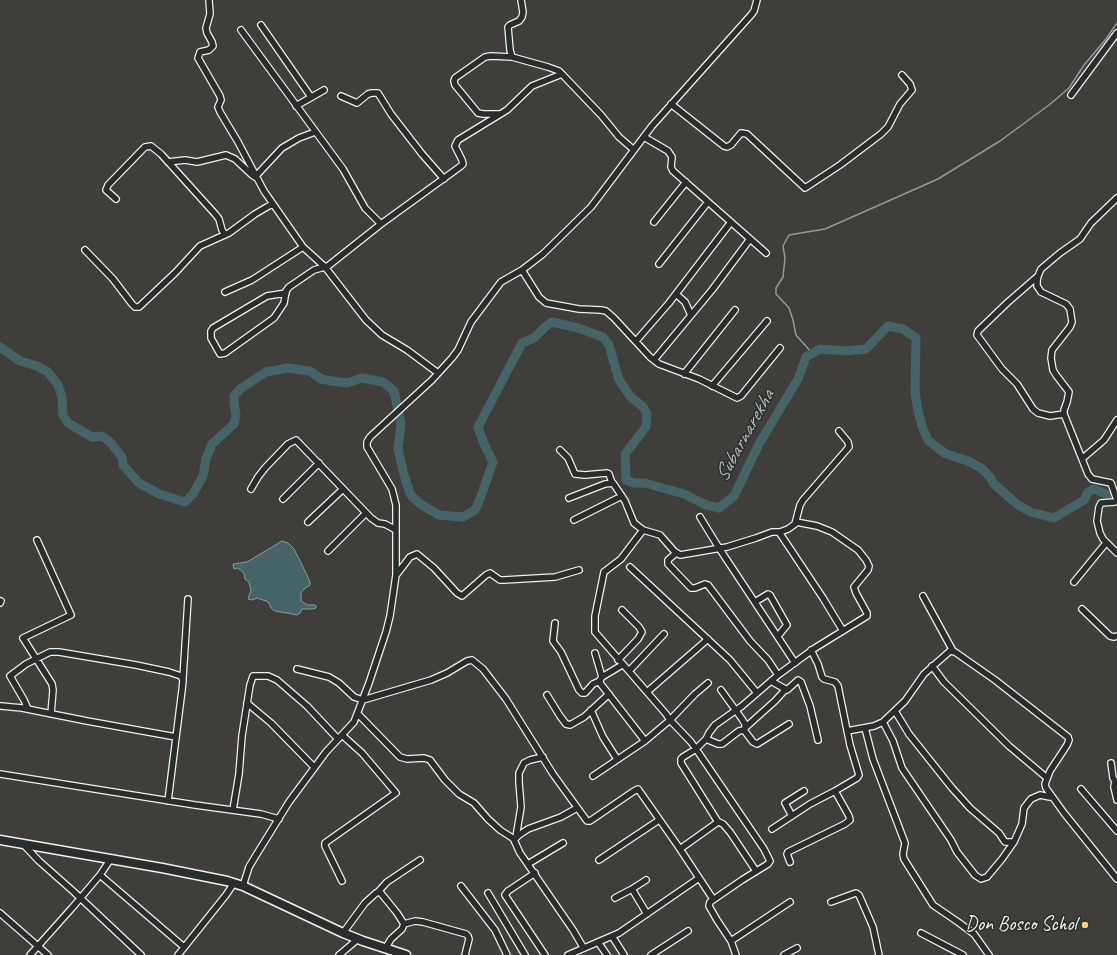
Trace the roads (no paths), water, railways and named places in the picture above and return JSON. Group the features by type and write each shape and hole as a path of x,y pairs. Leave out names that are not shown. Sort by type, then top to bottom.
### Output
{"street":[{"path":"209,0 210,14 206,28 213,46 209,50 200,52 198,58 220,96 218,106 220,112 272,204 303,247 325,267 361,314 373,327 382,335 438,373"},
{"path":"512,57 508,27 519,21 522,16 523,12 521,0"},
{"path":"243,886 249,867 289,802 314,767 354,722 386,632 396,575 395,500 390,484 367,447 366,442 432,380 458,350 471,322 501,282 522,270 543,254 583,215 671,104 751,15 758,0"},
{"path":"261,25 311,97"},
{"path":"241,30 343,168 365,208 381,224"},
{"path":"1071,95 1117,32"},
{"path":"500,114 483,114 478,112 455,85 455,78 485,57 512,57 548,67 562,74 601,114 619,137 634,150"},
{"path":"286,293 267,296 213,328 211,331 211,338 220,354 225,353 274,318 286,299 286,293 289,287 314,270 325,267 463,164 455,148 456,142 507,110 532,86 562,74"},
{"path":"671,104 724,146 729,146 741,133 747,134 805,188 840,165 888,127 900,104 912,90 910,84 902,76"},
{"path":"296,106 324,90"},
{"path":"341,96 357,103 368,94 378,93 395,120 425,159 444,179"},
{"path":"257,176 282,148 299,138 315,132"},
{"path":"644,137 670,154 672,157 671,169 766,253"},
{"path":"116,199 107,191 107,188 116,176 145,147 151,146 168,162 220,219 222,230 225,235"},
{"path":"168,162 185,160 197,162 226,155 238,162 252,176 257,176"},
{"path":"654,222 686,182"},
{"path":"1064,414 1050,416 1038,413 1033,409 1017,384 1002,369 977,335 978,331 1007,302 1038,276 1045,265 1080,239 1091,223 1117,198"},
{"path":"659,264 708,202"},
{"path":"85,250 113,279 132,304 137,308 141,306 175,273 200,246 225,235 272,204"},
{"path":"636,341 676,294 731,222"},
{"path":"654,360 712,290 750,239"},
{"path":"225,292 252,280 303,247"},
{"path":"522,270 539,297 546,303 579,310 606,311 654,360 666,367 738,398 780,348"},
{"path":"1038,276 1037,286 1040,292 1066,304 1072,315 1068,332 1054,346 1051,353 1053,370 1069,392 1064,414 1091,477 1096,480 1110,482 1114,489 1117,499 1114,503 1103,503 1099,507 1098,526 1106,543 1117,553"},
{"path":"676,294 686,302 691,315"},
{"path":"684,374 735,310"},
{"path":"712,386 767,321"},
{"path":"1083,458 1104,440 1117,420"},
{"path":"560,450 568,458 575,474 609,474 612,483 616,486 622,496 632,520 643,530 657,533 663,537 676,553 682,555 719,548 772,532 780,532 796,522 800,505 803,500 849,447 849,444 839,431"},
{"path":"251,489 265,468 293,441 296,440 366,513 378,523 385,524 396,530"},
{"path":"283,499 319,463"},
{"path":"569,498 612,483"},
{"path":"308,522 343,489"},
{"path":"574,520 622,496"},
{"path":"328,551 366,513"},
{"path":"700,517 795,663"},
{"path":"756,871 730,832 718,821 681,763 681,759 696,749 706,739 711,730 778,675 811,650 867,616 854,587 868,570 868,563 858,550 832,532 796,522"},
{"path":"643,530 621,559 604,572 594,616 596,632 622,665 670,720 688,738 770,859 768,864 709,903 709,906 731,941 736,955"},
{"path":"780,532 843,631"},
{"path":"37,540 71,614 24,638 53,687 51,714"},
{"path":"1074,582 1106,543"},
{"path":"676,553 668,560 668,564 691,588 705,584 708,585 750,641 768,660 778,675"},
{"path":"396,575 410,557 417,554 434,568 457,593 462,596 489,574 500,580 504,580 555,577 579,570"},
{"path":"630,567 708,639 735,666 757,693"},
{"path":"755,602 768,594 770,595 786,623 786,627 778,636"},
{"path":"923,596 953,651 995,680 1068,738 1069,740 1067,744 1047,778 1046,788 1051,797 1117,879"},
{"path":"168,801 182,690 188,599"},
{"path":"1082,609 1110,636 1117,636"},
{"path":"618,660 638,639 642,632 622,610"},
{"path":"555,623 553,641 561,652 579,690 584,693 593,684 622,665"},
{"path":"629,672 664,634"},
{"path":"647,692 708,639"},
{"path":"772,829 857,778 859,775 847,732 838,686 835,682 824,680 811,650"},
{"path":"847,732 883,722 895,712 924,674 950,651 953,651"},
{"path":"28,709 10,676 22,666 50,652 60,652 169,672 183,678"},
{"path":"595,653 601,685 645,741"},
{"path":"297,669 329,677 338,682 354,697 363,700 431,680 447,673 467,661 472,660 483,669 506,699 553,774 588,822 638,789 713,899"},
{"path":"932,666 944,682 1009,746 1047,778"},
{"path":"233,810 250,682 253,676 274,678 340,737 362,754 396,793 325,844 342,880"},
{"path":"706,739 720,744 739,730 746,729 779,698 785,690 789,689 798,680 802,682 810,706 818,740"},
{"path":"771,681 785,690"},
{"path":"593,776 645,741 670,720 708,683"},
{"path":"721,690 745,724 753,742 757,744 789,724"},
{"path":"547,695 560,716 568,725 575,723 584,717 609,694"},
{"path":"247,703 270,723 314,767"},
{"path":"0,706 28,709 176,737"},
{"path":"591,710 603,736 617,759"},
{"path":"895,712 909,734 962,800 999,832 1005,842 1014,842"},
{"path":"358,714 400,757 407,759 424,758 430,760 445,780 460,794 474,803 500,830 515,838"},
{"path":"883,722 893,741 902,768 951,840 957,852 975,875 981,879 987,877 1014,842 1022,824 1024,808 1027,803 1037,795 1051,797"},
{"path":"865,728 873,759 905,843 903,854 906,862 933,906 974,934 989,955"},
{"path":"543,757 524,763 519,772 521,807 515,838 520,853 535,873 583,947"},
{"path":"1111,763 1116,781 1114,788 1117,800"},
{"path":"0,774 168,801 262,814 279,819"},
{"path":"1081,789 1117,831"},
{"path":"792,816 785,803 804,791"},
{"path":"790,862 787,854 788,852 850,820 850,817 835,791"},
{"path":"515,838 534,826 561,817 578,808"},
{"path":"599,860 659,820"},
{"path":"680,849 716,824 718,821"},
{"path":"0,840 162,868 234,883 343,933 402,954"},
{"path":"528,864 563,843"},
{"path":"23,844 39,861 141,955"},
{"path":"30,955 100,875 110,860"},
{"path":"343,933 365,903 387,882 420,860"},
{"path":"535,873 508,891 505,895 545,955"},
{"path":"100,875 184,947"},
{"path":"568,955 583,947 612,936 699,878"},
{"path":"615,898 646,880"},
{"path":"178,955 234,883"},
{"path":"461,886 495,930 507,955"},
{"path":"632,889 647,914"},
{"path":"378,892 385,898 404,924"},
{"path":"488,893 526,955"},
{"path":"831,902 856,893 859,895 873,927 879,955"},
{"path":"731,941 790,902"},
{"path":"0,912 48,955"},
{"path":"404,924 415,921 423,922 466,934 469,939 465,955"},
{"path":"385,949 391,939 402,929 404,924"},
{"path":"651,955 688,931"},
{"path":"922,933 963,955"},
{"path":"612,936 624,955"},
{"path":"339,955 358,939"},
{"path":"598,942 607,955"},
{"path":"784,955 797,948"}],"water":[{"path":"282,541 288,543 294,549 310,582 310,585 301,593 301,601 307,605 316,606 316,608 313,609 302,609 297,615 275,611 271,608 269,603 257,598 252,600 248,599 251,590 249,582 245,579 244,573 238,568 234,569 233,564 247,562"}],"waterway":[{"path":"812,353 796,335 789,308 776,294 776,288 783,277 785,258 783,246 789,235 825,229 938,179 1000,141 1049,105 1069,88 1084,65 1106,39 1117,23"},
{"name":"Subarnarekha","path":"0,347 20,361 37,366 48,372 58,385 62,397 63,415 68,423 92,437 102,436 110,442 122,457 123,465 139,483 159,494 185,502 193,494 203,476 206,459 212,444 234,424 236,415 234,396 240,389 266,372 288,368 310,371 321,379 338,382 347,383 362,378 383,382 394,391 401,425 398,448 410,494 420,504 439,515 463,517 475,510 493,462 478,427 522,343 534,338 552,322 578,328 603,337 609,345 619,380 630,396 643,407 647,414 646,427 625,454 626,480 634,483 645,483 684,494 706,505 719,508 734,496 759,444 798,379 806,357 820,349 846,351 866,349 888,326 903,329 916,338 915,392 918,411 928,440 939,449 946,454 968,461 981,468 991,478 993,483 1018,505 1031,512 1054,518 1084,500 1088,492 1094,489 1110,496 1117,493"}],"place":[{"name":"Don Bosco Schol","path":"1085,925"}]}
